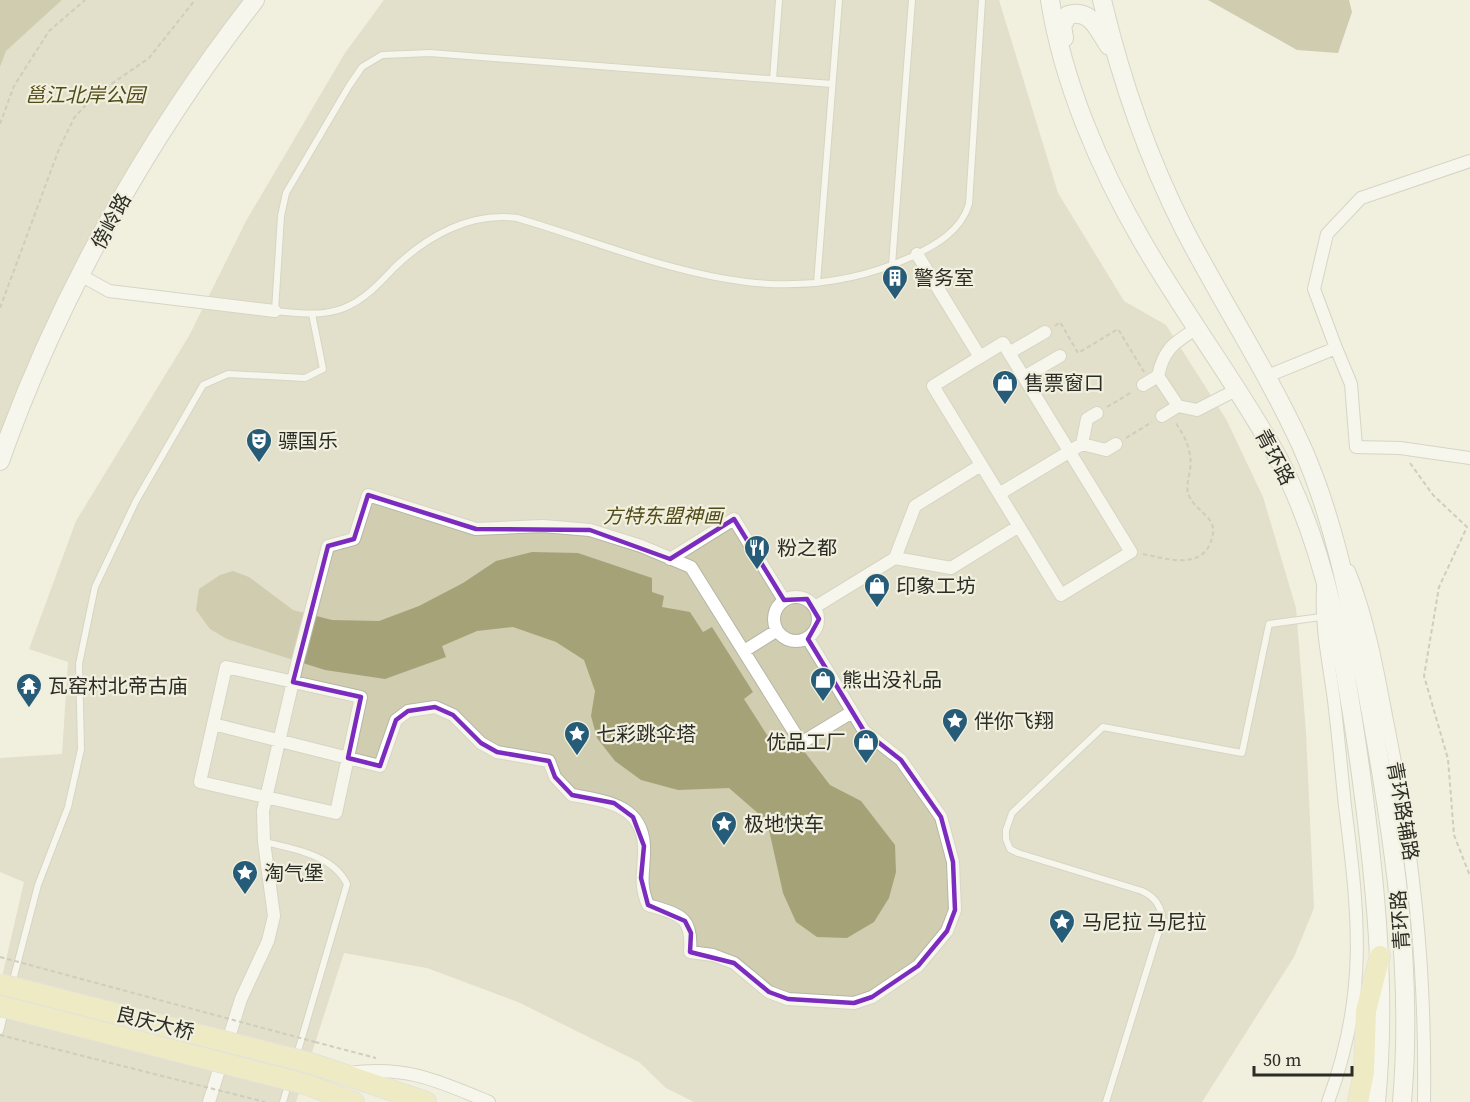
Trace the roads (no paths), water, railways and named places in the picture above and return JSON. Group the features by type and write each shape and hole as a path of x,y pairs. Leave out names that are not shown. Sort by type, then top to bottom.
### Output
{"main road":[{"name":"青环路","path":"1102,0 1116,58 1133,113 1158,173 1184,229 1300,444 1331,528 1359,650 1380,758 1396,864 1406,1015 1402,1102"},
{"name":"傍岭路","path":"0,461 15,417 41,358 138,170 181,101 254,1"},
{"name":"青环路","path":"1050,3 1069,74 1112,184 1142,241 1277,456 1292,488 1324,579 1339,639 1354,728 1374,881 1380,956 1376,1102"},
{"path":"1069,74 1062,26 1068,15 1078,12 1089,16 1116,58"},
{"path":"1358,1102 1364,1072 1366,1011 1380,956"},
{"name":"良庆大桥","path":"0,984 310,1063 426,1102"},
{"name":"良庆大桥","path":"0,1006 305,1084 354,1102"}],"street":[{"path":"1470,161 1361,198 1327,234 1314,289 1351,384 1356,447 1400,448 1470,458"},
{"path":"917,254 980,357"},
{"path":"82,276 109,291 275,311"},
{"path":"1197,328 1177,341 1162,356 1150,381 1169,411 1197,410 1236,390"},
{"path":"1009,353 1045,332"},
{"path":"1003,343 1009,353 1131,552 1061,595 933,386 1003,343"},
{"path":"1265,377 1336,348"},
{"path":"1024,377 1060,356"},
{"path":"1082,444 1087,419 1097,413"},
{"path":"999,494 1082,444 1106,450 1116,444"},
{"path":"815,608 895,558 915,506 981,465"},
{"path":"209,1102 242,999 268,941 274,916 264,842 263,811 297,664 328,546 354,539 368,495 476,529 543,526 590,530 691,567 801,743 852,712"},
{"path":"670,559 734,519 784,600"},
{"path":"895,558 951,568 1019,526"},
{"name":"青环路辅路","path":"1331,528 1360,598 1367,624 1411,851 1422,969 1424,1102"},
{"path":"1324,579 1321,617 1333,693 1359,933 1354,1005 1339,1071 1328,1102"},
{"path":"795,596 807,599 815,608 819,619 816,630 808,639 796,642 785,639 776,631 773,620 776,608 784,600 795,596"},
{"path":"744,651 776,631"},
{"path":"213,724 380,766 396,720 408,711 435,707 453,715 481,743 497,752 549,761 555,777 572,795 597,797 615,803 633,817 640,828 644,846 641,878 643,893 648,905 675,913 685,921 691,933 690,952 734,963 769,992 788,999 854,1003 872,997 918,966 947,931 955,910 956,887 949,839 941,817 901,760 864,731 808,639"},
{"path":"226,667 293,682 361,697 336,813 200,782 226,667"},
{"path":"341,1074 397,1070 444,1083 489,1102"}],"lane":[{"path":"773,80 779,0"},
{"path":"817,283 839,0"},
{"path":"892,265 912,0"},
{"path":"832,84 430,53 382,55 362,67 286,193 281,216 275,311 324,314 345,308 363,297 416,249 438,234 466,223 497,216 528,221 710,278 770,286 861,277 892,265 917,254 957,229 965,219 969,204 982,0"},
{"path":"0,1033 38,885 68,807 81,749 79,664 94,587 136,501 203,386 228,374 305,378 323,369 312,314"},
{"path":"1106,1102 1162,921 1162,912 1151,895 1142,891 1010,849 1005,830 1012,813 1103,727 1242,753 1269,624 1321,617"},
{"path":"264,842 302,851 331,864 342,873 347,884 283,1102"}],"place":[{"name":"警务室","path":"895,301"},
{"name":"售票窗口","path":"1005,406"},
{"name":"骠国乐","path":"259,464"},
{"name":"粉之都","path":"757,571"},
{"name":"印象工坊","path":"877,609"},
{"name":"熊出没礼品","path":"823,703"},
{"name":"瓦窑村北帝古庙","path":"29,709"},
{"name":"伴你飞翔","path":"955,744"},
{"name":"七彩跳伞塔","path":"577,757"},
{"name":"优品工厂","path":"866,765"},
{"name":"极地快车","path":"724,847"},
{"name":"淘气堡","path":"245,896"},
{"name":"马尼拉 马尼拉","path":"1062,945"}],"park label":[{"name":"邕江北岸公园","path":"85,95"},
{"name":"方特东盟神画","path":"663,516"}]}
